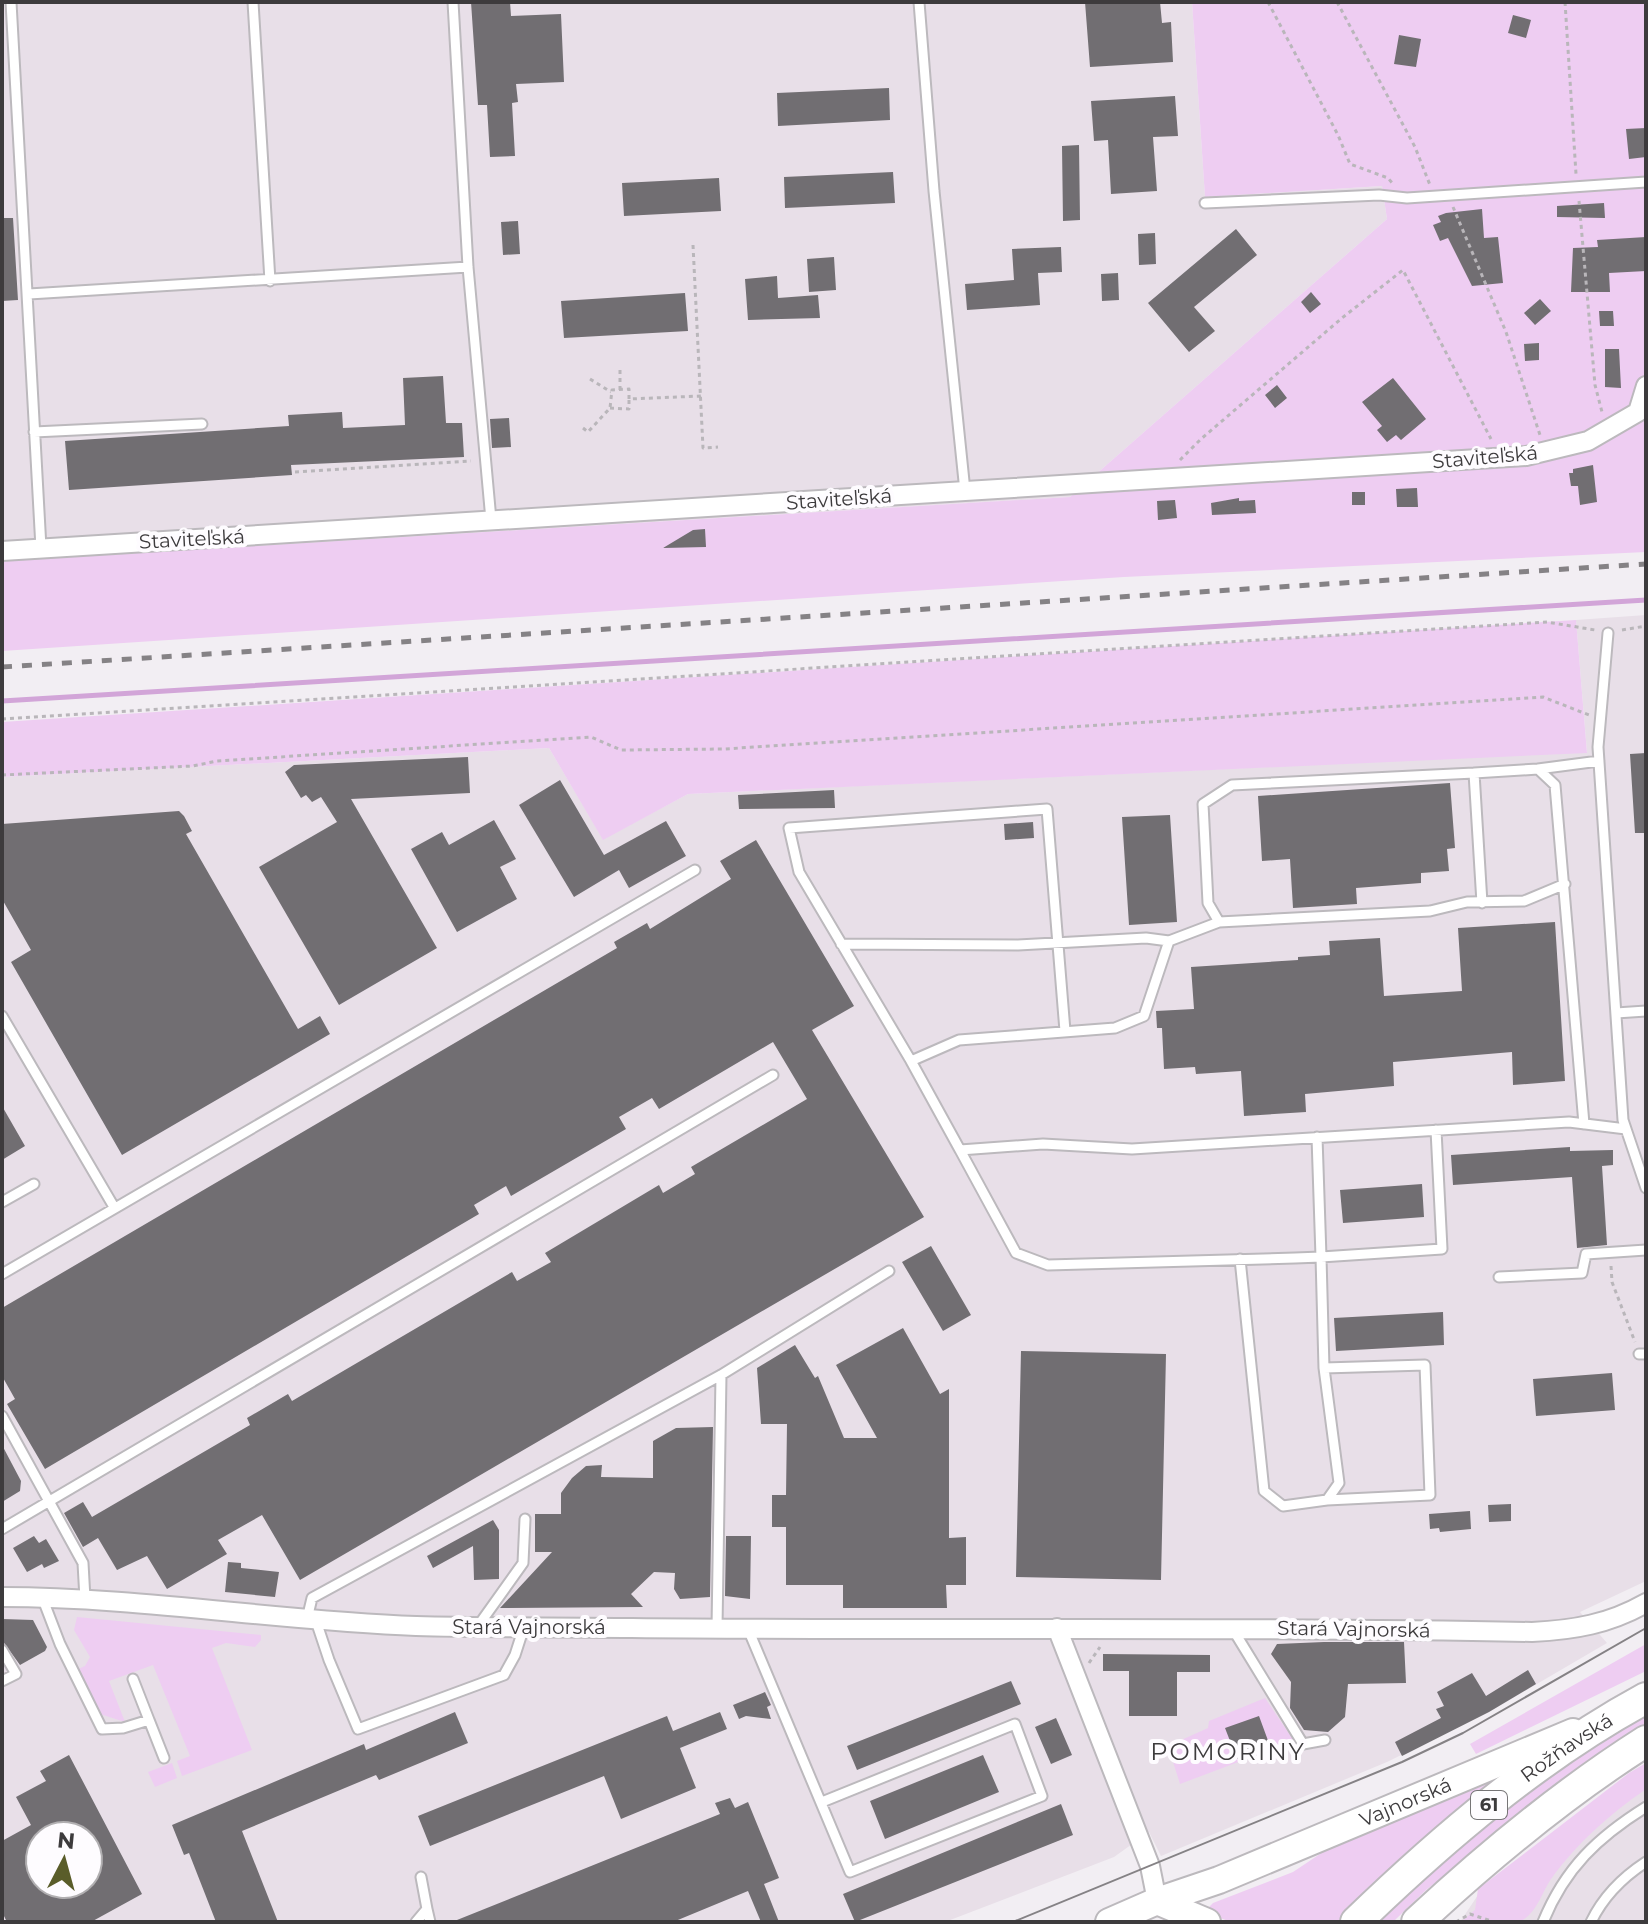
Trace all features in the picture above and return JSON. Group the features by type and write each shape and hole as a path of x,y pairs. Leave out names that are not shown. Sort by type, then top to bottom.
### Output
{"main road":[{"name":"Vajnorská","path":"1181,1916 1213,1882 1508,1760 1640,1701"},
{"name":"Rožňavská","path":"1356,1922 1425,1858 1497,1799 1564,1749 1640,1701"},
{"name":"61","path":"1417,1922 1570,1793 1646,1741"},
{"path":"1109,1922 1181,1916"}],"street":[{"name":"Staviteľská","path":"2,551 1526,456 1588,441 1642,415 1646,386"},
{"name":"Stará Vajnorská","path":"2,1597 85,1599 311,1620 478,1626 1532,1632 1576,1630 1621,1617 1646,1603"},
{"path":"1057,1628 1150,1866 1181,1916"}],"lane":[{"path":"11,2 41,548"},
{"path":"253,2 270,281"},
{"path":"453,2 468,267 491,520"},
{"path":"919,2 934,191 965,491"},
{"path":"1205,203 1379,195 1407,198 1449,196 1646,182"},
{"path":"29,294 468,267"},
{"path":"34,432 202,424"},
{"path":"1608,633 1599,761 1623,1120 1646,1188"},
{"path":"1219,922 1208,903 1203,804 1232,785 1538,769 1599,761"},
{"path":"1538,769 1555,785 1584,1124"},
{"path":"1474,773 1482,903"},
{"path":"1065,1031 1047,809 789,828 799,872 911,1061 1016,1253 1048,1265 1321,1257 1442,1249 1436,1130"},
{"path":"2,1274 695,870"},
{"path":"841,944 1018,945 1146,938 1169,941 1219,922 1430,911 1467,902 1524,901 1565,884"},
{"path":"911,1061 959,1040 1115,1028 1144,1016 1169,941"},
{"path":"1616,1013 1646,1011"},
{"path":"2,1016 114,1207"},
{"path":"2,1529 773,1075"},
{"path":"960,1150 1043,1144 1132,1149 1569,1122 1626,1129"},
{"path":"1317,1137 1324,1368 1339,1483 1327,1500"},
{"path":"2,1202 34,1184"},
{"path":"1499,1277 1582,1273 1586,1254 1646,1250"},
{"path":"1240,1259 1264,1491 1283,1506 1327,1500 1430,1495 1425,1365 1324,1368"},
{"path":"524,1627 515,1655 504,1675 358,1729 311,1620 312,1598 721,1375 889,1271"},
{"path":"717,1628 721,1375"},
{"path":"2,1416 83,1563 85,1599"},
{"path":"478,1626 523,1563 525,1519"},
{"path":"42,1597 60,1644 102,1729 123,1728 149,1720"},
{"path":"1232,1628 1303,1744 1325,1740"},
{"path":"748,1629 850,1872 1042,1796 1015,1724 822,1802"},
{"path":"2,1650 16,1674 2,1681"},
{"path":"133,1679 164,1758"},
{"path":"1543,1922 1550,1904 1590,1848 1612,1828 1646,1807"},
{"path":"1591,1922 1611,1891 1646,1862"},
{"path":"421,1877 430,1922"},
{"path":"416,1922 427,1909"}],"path":[{"path":"1268,2 1350,164 1388,178"},
{"path":"1337,2 1428,176"},
{"path":"1565,2 1575,165"},
{"path":"1578,187 1595,385 1606,431"},
{"path":"1449,196 1506,332 1546,451"},
{"path":"693,245 703,448 718,447"},
{"path":"1201,439 1403,270 1486,429"},
{"path":"620,370 620,390"},
{"path":"590,379 611,392 629,389 629,409 610,408"},
{"path":"588,432 610,408 611,392"},
{"path":"629,399 701,396"},
{"path":"583,428 593,437"},
{"path":"295,472 486,460"},
{"path":"2,719 1547,622 1608,633 1646,626"},
{"path":"2,775 193,766 217,761 591,737 621,750 724,749 1543,697 1600,719"},
{"path":"1610,1252 1612,1282 1642,1354"},
{"path":"1086,1672 1091,1657 1102,1645"},
{"path":"1456,1922 1470,1914 1494,1922"}],"shaded area":[{"path":"2,2 1192,2 1205,197 1382,186 1387,219 1070,497 2,561"},
{"path":"1192,2 1646,2 1646,552 1124,577 2,651 2,561 1070,497 1387,219 1382,186 1205,197"},
{"path":"1646,615 1646,1581 1580,1612 1607,1643 1489,1712 1387,1762 1161,1856 1149,1832 1114,1857 945,1922 2,1922 2,777 549,748 603,839 688,794 1587,752 1576,620"},
{"path":"1576,620 1587,753 688,794 603,840 549,748 2,777 2,722"},
{"path":"77,1617 261,1635 255,1647 226,1643 212,1648 252,1750 182,1776 177,1761 190,1756 153,1665 109,1681 125,1722 100,1714 76,1670 85,1666 90,1657 74,1630"},
{"path":"1646,1644 1646,1671 1476,1754 1470,1744"},
{"path":"1265,1698 1294,1741 1180,1784 1168,1746 1208,1728 1209,1721"},
{"path":"1646,1707 1646,1723 1535,1803 1426,1890 1393,1922 1370,1922 1522,1792"},
{"path":"172,1763 177,1778 155,1787 148,1772"},
{"path":"1646,1763 1646,1789 1583,1841 1551,1879 1529,1915 1517,1922 1461,1922 1475,1910 1478,1889"},
{"path":"1646,1765 1646,1922 1460,1922 1480,1892"},
{"path":"1501,1777 1347,1922 1231,1922 1204,1912 1213,1903 1293,1872 1323,1852 1387,1821"}],"building":[{"path":"471,2 510,2 511,16 561,14 564,82 516,84 518,102 512,103 515,156 490,157 487,105 478,105"},
{"path":"1085,2 1160,2 1162,23 1171,22 1173,62 1090,67"},
{"path":"1513,15 1531,20 1526,38 1508,33"},
{"path":"1399,35 1421,39 1416,67 1394,64"},
{"path":"889,88 890,120 778,126 777,93"},
{"path":"1175,96 1178,136 1153,137 1157,191 1111,194 1108,140 1094,141 1091,101"},
{"path":"1646,128 1646,157 1629,159 1626,129"},
{"path":"1079,145 1080,220 1063,221 1062,146"},
{"path":"893,172 895,203 785,208 784,177"},
{"path":"719,178 721,211 624,216 622,183"},
{"path":"1604,203 1605,218 1557,217 1557,206"},
{"path":"1482,209 1484,238 1498,237 1503,283 1472,286 1448,238 1440,241 1433,225 1441,222 1438,216 1446,213"},
{"path":"2,218 13,218 18,300 2,301"},
{"path":"518,221 520,254 503,255 501,222"},
{"path":"1236,229 1257,255 1194,307 1215,331 1189,352 1148,303"},
{"path":"1155,233 1156,264 1139,265 1138,234"},
{"path":"1646,237 1646,271 1609,273 1610,292 1571,292 1573,248 1598,247 1597,240"},
{"path":"1061,247 1062,272 1038,273 1040,305 967,310 965,284 1014,280 1012,249"},
{"path":"834,257 836,290 809,292 807,259"},
{"path":"1118,273 1119,300 1102,301 1101,274"},
{"path":"777,276 778,298 818,295 820,318 748,320 745,279"},
{"path":"1311,292 1321,304 1310,313 1301,302"},
{"path":"685,293 688,331 564,338 561,301"},
{"path":"1540,299 1551,311 1535,325 1524,313"},
{"path":"1599,311 1613,311 1614,326 1600,326"},
{"path":"1539,343 1539,360 1525,361 1524,344"},
{"path":"1605,349 1619,349 1621,388 1605,387"},
{"path":"443,376 446,423 462,423 464,457 291,465 292,475 69,490 65,441 289,426 288,415 342,412 343,428 405,425 403,378"},
{"path":"1393,378 1426,419 1401,440 1396,435 1387,442 1377,430 1382,426 1362,402"},
{"path":"1277,385 1287,398 1275,408 1265,395"},
{"path":"509,418 511,447 492,448 490,419"},
{"path":"1593,465 1597,502 1580,505 1578,486 1571,486 1569,473 1573,473 1573,469"},
{"path":"1417,488 1418,507 1397,507 1396,489"},
{"path":"1352,492 1365,492 1365,505 1352,505"},
{"path":"1239,498 1239,501 1255,500 1256,513 1212,515 1211,503"},
{"path":"1175,500 1177,518 1158,520 1157,501"},
{"path":"705,529 706,547 663,548 693,530"},
{"path":"1646,753 1646,833 1635,833 1630,754"},
{"path":"468,757 470,793 351,799 437,948 339,1005 259,867 337,822 321,797 312,802 306,795 301,798 285,772 294,765"},
{"path":"560,780 604,855 666,821 686,856 629,888 619,870 574,897 519,805"},
{"path":"1450,783 1455,848 1447,849 1449,871 1421,873 1421,883 1356,888 1357,904 1293,908 1290,859 1262,861 1258,796"},
{"path":"834,790 835,808 739,809 738,795"},
{"path":"179,811 192,831 186,834 298,1029 320,1016 330,1034 122,1155 11,962 31,950 2,899 2,824"},
{"path":"1170,815 1177,922 1129,925 1122,817"},
{"path":"494,820 516,859 500,867 517,899 457,932 411,849 442,832 449,845"},
{"path":"1033,822 1034,838 1005,840 1004,824"},
{"path":"756,840 854,1006 812,1030 924,1217 300,1580 262,1515 218,1540 227,1554 167,1589 147,1556 117,1570 98,1538 83,1547 64,1513 83,1502 92,1517 250,1425 247,1418 288,1394 292,1401 512,1272 517,1281 551,1262 545,1253 659,1185 663,1193 695,1174 691,1167 807,1099 773,1042 659,1109 652,1098 619,1117 626,1129 511,1196 506,1186 474,1205 479,1214 45,1469 7,1404 15,1399 2,1376 2,1308 617,948 614,942 647,923 650,929 731,879 720,861"},
{"path":"1555,922 1565,1081 1513,1085 1512,1052 1393,1062 1394,1086 1305,1094 1306,1112 1244,1116 1241,1071 1196,1074 1195,1067 1164,1069 1162,1028 1157,1028 1156,1011 1194,1009 1191,967 1298,960 1298,957 1330,955 1329,941 1380,938 1384,996 1462,991 1458,928"},
{"path":"2,1106 25,1146 2,1160"},
{"path":"1570,1147 1570,1151 1613,1150 1613,1165 1602,1166 1607,1245 1577,1248 1572,1177 1453,1185 1451,1155"},
{"path":"1422,1184 1424,1217 1343,1223 1340,1190"},
{"path":"931,1246 971,1315 943,1331 902,1262"},
{"path":"1443,1312 1444,1345 1336,1351 1334,1318"},
{"path":"903,1328 940,1394 949,1389 949,1538 966,1537 966,1585 946,1585 947,1608 843,1608 843,1585 786,1585 786,1527 772,1527 772,1495 786,1495 787,1424 761,1424 757,1368 795,1345 815,1378 818,1376 844,1438 877,1438 836,1365"},
{"path":"1021,1351 1166,1354 1161,1580 1016,1577"},
{"path":"1612,1373 1615,1410 1536,1416 1533,1379"},
{"path":"713,1427 710,1597 680,1599 674,1589 675,1573 654,1572 631,1594 643,1607 500,1608 552,1552 535,1552 535,1514 561,1514 561,1493 586,1466 602,1465 601,1477 653,1478 653,1441 676,1428"},
{"path":"2,1445 21,1481 20,1491 2,1502"},
{"path":"1511,1504 1511,1521 1489,1522 1488,1505"},
{"path":"1470,1511 1471,1529 1440,1532 1439,1528 1430,1529 1429,1514"},
{"path":"493,1520 499,1530 499,1579 474,1580 473,1546 433,1568 427,1556"},
{"path":"34,1536 39,1543 46,1539 59,1561 44,1568 42,1564 27,1572 13,1548"},
{"path":"726,1536 751,1536 750,1599 725,1596"},
{"path":"228,1562 241,1563 241,1568 279,1572 275,1597 225,1592"},
{"path":"2,1619 33,1620 47,1647 45,1651 20,1665 2,1640"},
{"path":"1404,1642 1406,1683 1348,1684 1345,1717 1328,1732 1304,1730 1290,1708 1291,1682 1271,1654 1277,1644"},
{"path":"1103,1654 1210,1655 1210,1672 1177,1672 1177,1716 1129,1716 1129,1671 1103,1671"},
{"path":"1528,1670 1536,1684 1489,1712 1402,1756 1395,1742 1441,1718 1436,1709 1444,1706 1437,1692 1472,1673 1486,1696"},
{"path":"1011,1681 1021,1704 857,1770 847,1746"},
{"path":"765,1692 771,1705 767,1707 771,1719 746,1716 739,1719 733,1705"},
{"path":"455,1712 468,1743 379,1780 376,1775 242,1831 278,1922 216,1922 189,1853 184,1855 172,1825 364,1744 366,1750"},
{"path":"720,1712 727,1729 680,1748 696,1788 621,1819 604,1776 430,1846 418,1816 667,1716 673,1731"},
{"path":"1259,1716 1270,1746 1237,1759 1225,1728"},
{"path":"1056,1718 1072,1755 1051,1764 1035,1727"},
{"path":"69,1755 103,1820 28,1820 16,1797 46,1781 40,1771"},
{"path":"983,1755 999,1792 885,1839 870,1801"},
{"path":"730,1798 735,1808 748,1802 779,1878 764,1884 779,1922 761,1922 748,1891 673,1922 452,1922 720,1814 715,1803"},
{"path":"1061,1804 1073,1835 855,1922 843,1894"},
{"path":"104,1822 142,1894 91,1922 7,1922 2,1912 2,1841 24,1829 24,1900 104,1900"}],"waterway":[{"path":"2,701 1646,600"}],"tram line":[{"path":"1013,1922 1402,1762 1463,1733 1646,1628"}],"railway":[{"path":"2,667 1646,564"}],"district":[{"name":"POMORINY","path":"1228,1751"}]}
